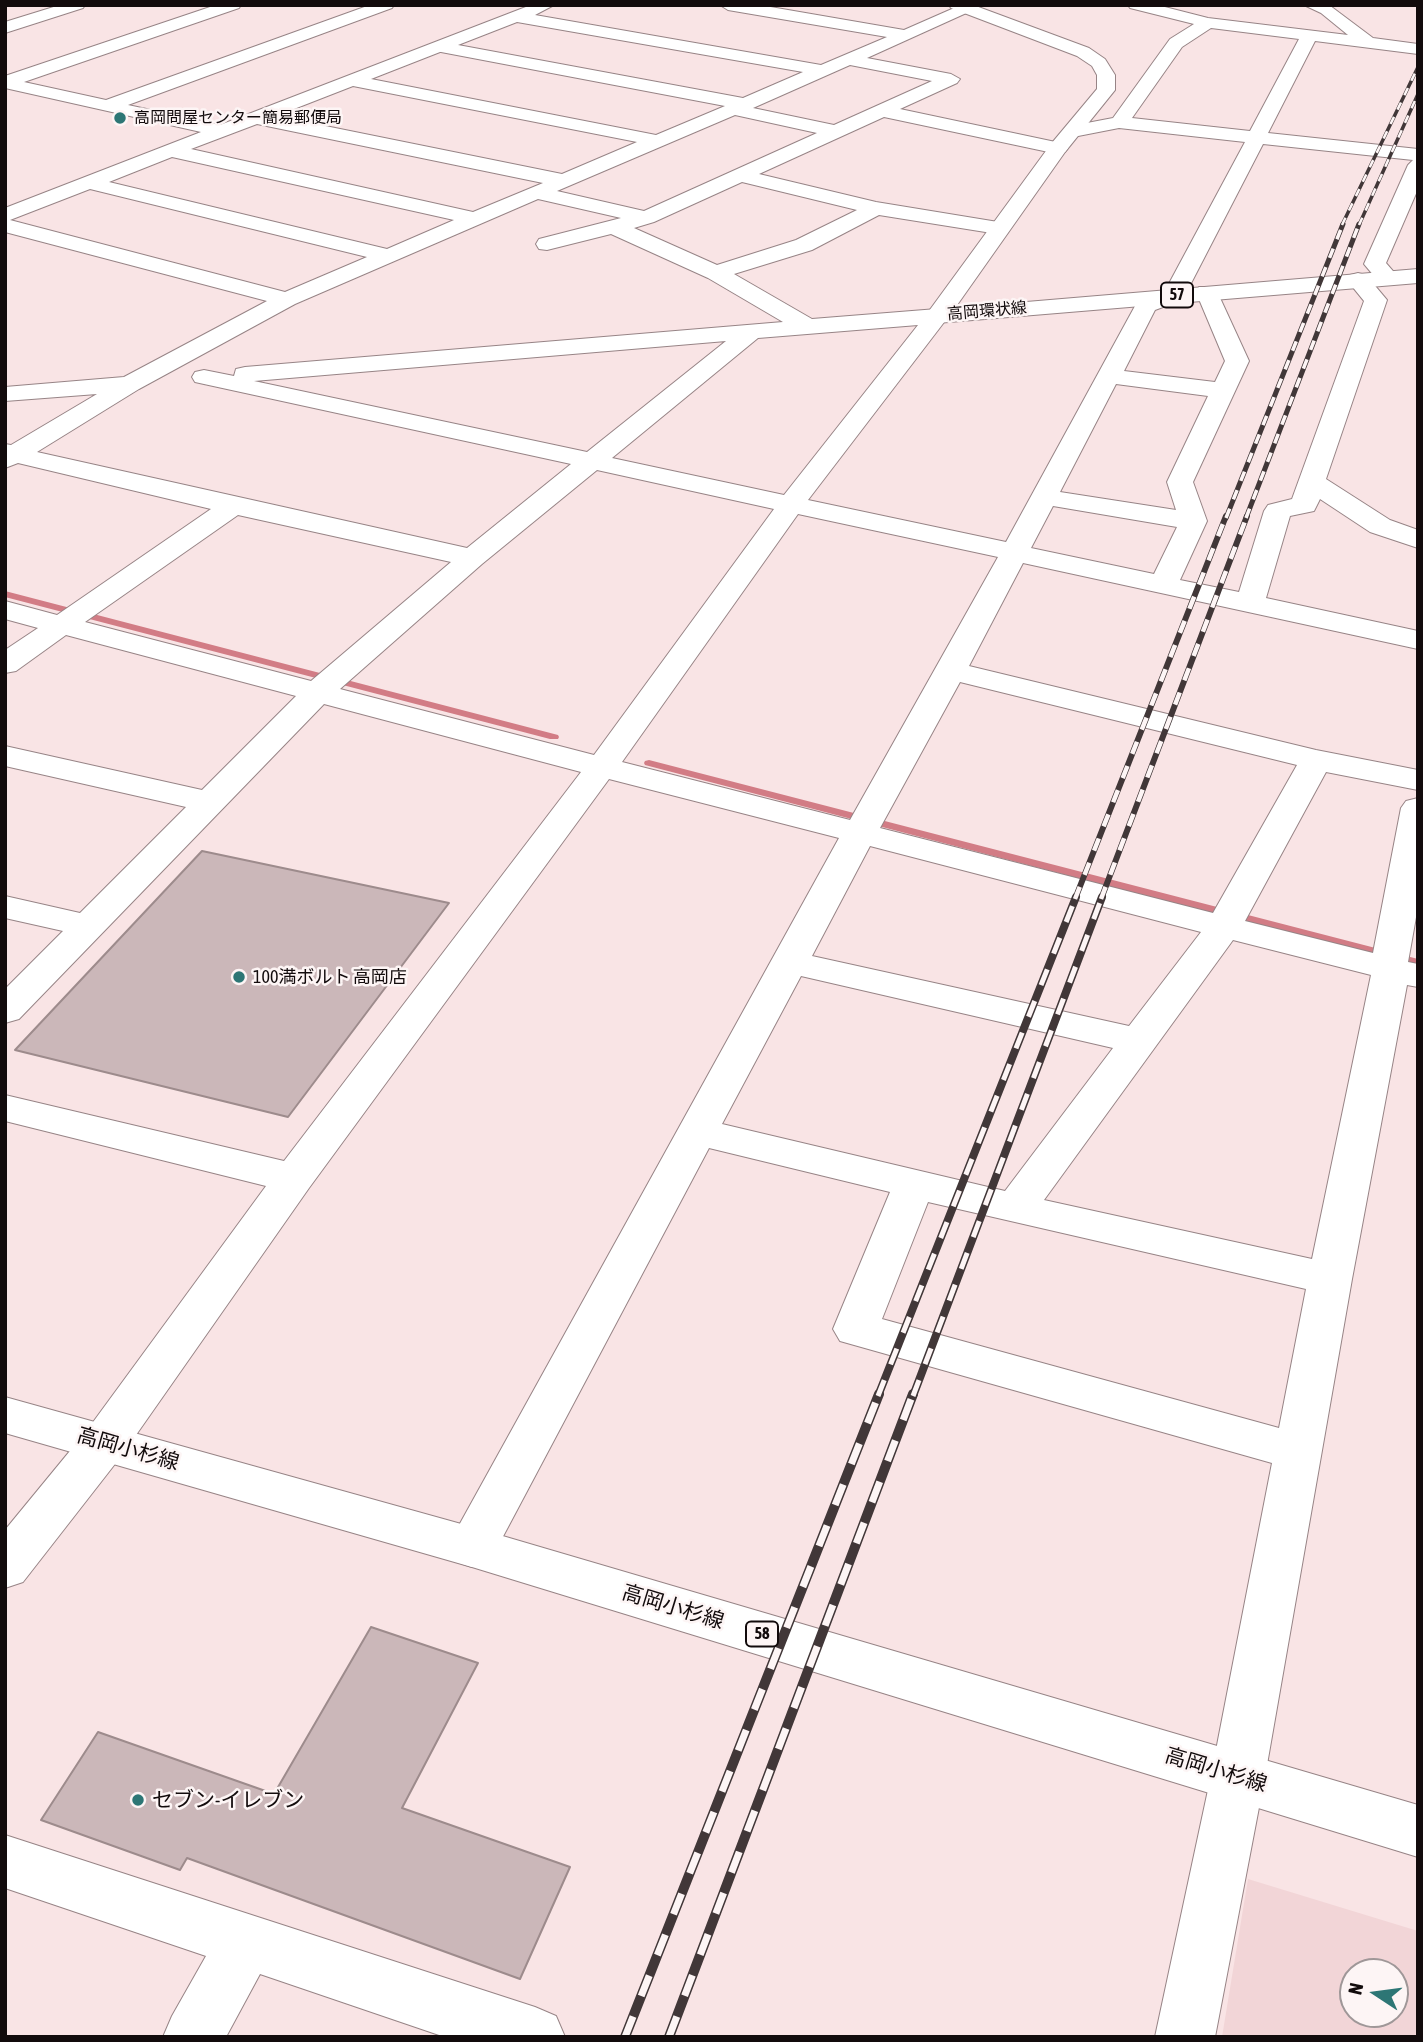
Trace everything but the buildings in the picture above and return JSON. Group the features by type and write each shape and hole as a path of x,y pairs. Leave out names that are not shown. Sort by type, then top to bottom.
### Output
{"street":[{"path":"29,5 58,11"},
{"path":"5,28 77,5"},
{"path":"178,5 250,19"},
{"path":"5,83 233,5"},
{"path":"107,106 386,5"},
{"path":"5,215 546,5"},
{"path":"728,5 906,35"},
{"path":"1136,5 1208,23 1418,49"},
{"path":"1312,5 1327,10 1366,41"},
{"path":"9,456 130,384 287,299 826,71 967,6"},
{"name":"高岡環状線","path":"937,316 998,228 1106,90 1106,75 1099,63 1083,52 967,6"},
{"path":"517,17 826,71"},
{"path":"1119,122 1176,43 1208,23"},
{"path":"276,24 314,31"},
{"path":"472,1546 865,823 951,671 1146,306 1174,295 1310,35"},
{"path":"441,47 740,106 838,132"},
{"path":"547,244 647,218 951,79 851,60"},
{"path":"353,81 659,141"},
{"path":"5,83 222,131"},
{"path":"883,111 1058,148"},
{"path":"257,118 564,181"},
{"path":"1073,131 1119,122 1418,155"},
{"path":"172,150 476,219"},
{"path":"1388,278 1375,264 1418,165"},
{"path":"742,176 876,208 998,228"},
{"path":"89,183 390,256"},
{"path":"538,193 647,218"},
{"path":"716,273 804,245 876,208"},
{"path":"5,225 287,299"},
{"path":"614,227 716,273 810,328"},
{"name":"高岡環状線","path":"937,316 1418,276"},
{"path":"1250,603 1278,510 1304,505 1376,300 1358,281"},
{"path":"1163,584 1194,521 1180,482 1237,360 1207,292"},
{"path":"5,394 937,316"},
{"path":"5,1567 105,1442 294,1178 608,757 791,504 937,316"},
{"path":"5,1011 318,691 472,558 751,332"},
{"path":"1108,376 1223,391"},
{"path":"204,377 1418,639"},
{"path":"9,456 472,558"},
{"path":"1312,482 1380,526 1418,540"},
{"path":"1044,497 1194,521"},
{"path":"5,664 233,506"},
{"path":"5,610 318,691 608,757 1398,963"},
{"path":"951,671 1316,760 1418,780"},
{"path":"5,756 209,802"},
{"path":"1015,1208 1229,917 1316,760"},
{"path":"1185,2037 1238,1776 1330,1279 1398,963 1418,808"},
{"path":"5,907 88,926"},
{"path":"790,962 1139,1041"},
{"path":"5,1108 294,1178"},
{"path":"699,1132 1015,1208 1330,1279"},
{"path":"914,1184 856,1329 1298,1452"},
{"name":"高岡小杉線","path":"5,1415 472,1546 1418,1831"},
{"path":"5,1861 535,2037"},
{"path":"193,2037 246,1942"}],"shaded area":[{"path":"1248,1879 1418,1931 1418,2037 1222,2037"}],"waterway":[{"path":"5,594 554,737"},
{"path":"649,763 1418,963"}],"railway":[{"path":"1342,225 1418,67"},
{"path":"1359,225 1418,94"},
{"path":"1226,518 1343,224"},
{"path":"1246,518 1359,224"},
{"path":"1075,899 1226,516"},
{"path":"1101,899 1247,516"},
{"path":"878,1396 1076,897"},
{"path":"913,1396 1102,897"},
{"path":"625,2037 879,1394"},
{"path":"669,2037 913,1394"}],"place":[{"name":"高岡問屋センター簡易郵便局","path":"120,118"},
{"name":"100満ボルト 高岡店","path":"239,977"},
{"name":"セブン-イレブン","path":"138,1800"}]}
